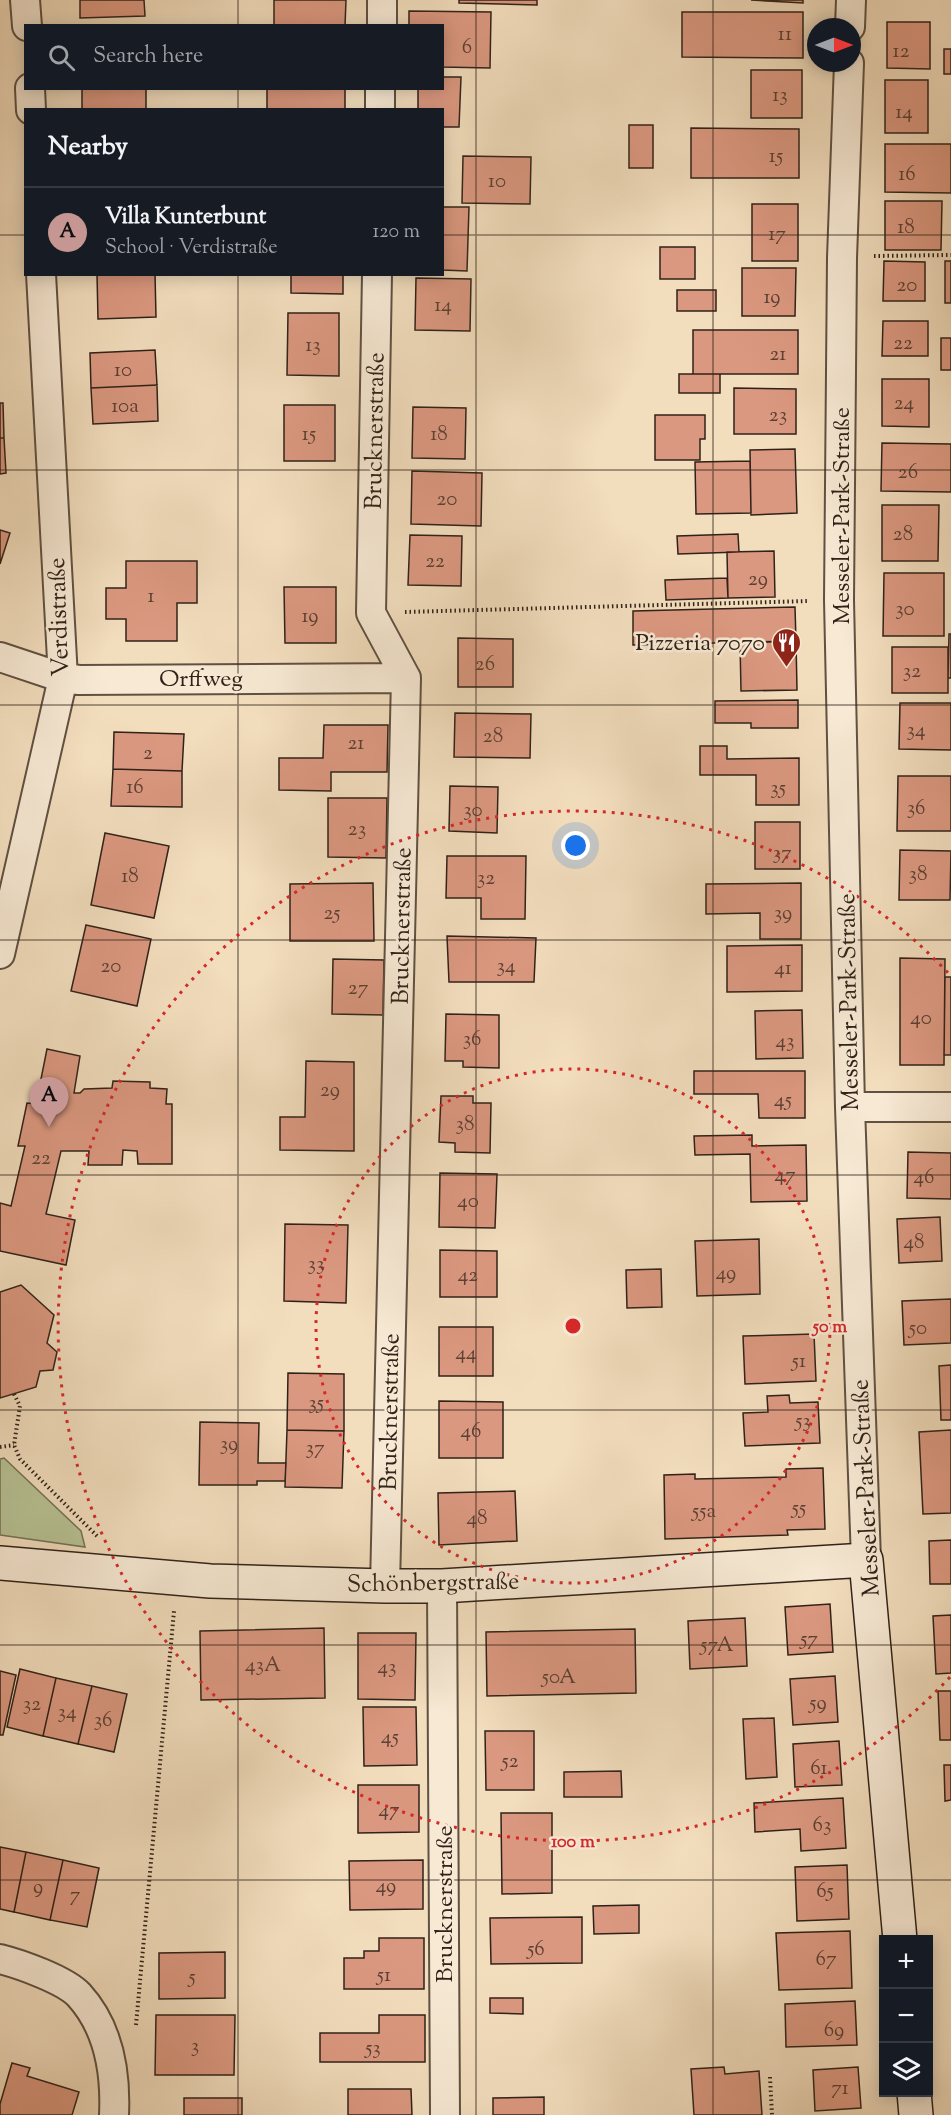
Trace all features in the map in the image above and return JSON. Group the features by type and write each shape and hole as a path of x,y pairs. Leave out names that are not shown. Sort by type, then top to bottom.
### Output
{"street":[{"path":"25,0 27,24"},
{"path":"382,0 382,24"},
{"path":"850,18 851,0"},
{"name":"Messeler-Park-Straße","path":"849,72 842,258 839,600 850,1107 866,1560 900,1935"},
{"path":"30,90 32,108"},
{"path":"380,90 380,108"},
{"name":"Verdistraße","path":"0,954 63,678 41,276"},
{"name":"Brucknerstraße","path":"377,276 371,613 406,678 385,1586"},
{"name":"Orffweg","path":"0,657 63,678 79,680 406,678"},
{"path":"850,1107 951,1107"},
{"name":"Schönbergstraße","path":"0,1563 210,1581 442,1586 866,1560"},
{"name":"Brucknerstraße","path":"442,1586 445,2115"},
{"path":"0,1959 63,1983 78,1994 93,2014 112,2059 114,2115"},
{"path":"914,2097 916,2115"}],"path":[{"path":"842,258 881,255 951,255"},
{"path":"371,613 839,600"},
{"path":"14,1394 20,1406 14,1445 20,1459 135,1575"},
{"path":"0,1447 14,1445"},
{"path":"135,2029 177,1578"},
{"path":"770,2077 772,2115"}],"green space":[{"path":"4,1458 81,1531 85,1547 0,1535 0,1459"}],"building":[{"path":"80,0 144,0 145,16 80,18"},
{"path":"274,0 346,0 345,24 274,24"},
{"path":"459,0 537,0 537,5 459,3"},
{"path":"751,0 803,0 803,3"},
{"path":"409,11 491,12 490,68 444,67 444,24 409,24"},
{"path":"682,12 803,12 803,58 682,57"},
{"path":"887,22 930,22 930,69 887,68"},
{"path":"944,49 951,49 951,74 944,74"},
{"path":"751,70 802,70 802,118 751,118"},
{"path":"444,77 461,77 459,127 444,127 444,108 418,108 418,90 444,90"},
{"path":"885,80 928,80 928,133 885,133"},
{"path":"82,90 146,90 146,108 82,108"},
{"path":"267,90 345,90 345,108 267,108"},
{"path":"629,125 653,125 653,168 629,168"},
{"path":"691,128 799,129 799,178 691,178"},
{"path":"885,144 951,144 951,193 885,192"},
{"path":"463,156 531,157 530,204 462,203"},
{"path":"885,201 942,201 941,250 885,250"},
{"path":"752,204 798,204 798,261 752,261"},
{"path":"444,207 469,207 467,271 444,270"},
{"path":"660,247 695,247 695,279 660,279"},
{"path":"884,261 925,262 925,301 883,301"},
{"path":"945,261 951,261 951,303 945,303"},
{"path":"742,268 796,268 795,316 742,316"},
{"path":"97,276 155,276 156,317 98,319"},
{"path":"291,276 343,276 343,294 291,293"},
{"path":"416,278 471,279 470,331 415,330"},
{"path":"677,290 716,290 716,311 677,311"},
{"path":"288,313 339,313 339,376 287,375"},
{"path":"883,321 928,321 928,356 882,356"},
{"path":"693,330 798,330 798,374 693,374"},
{"path":"941,338 951,338 951,370 941,370"},
{"path":"155,350 157,385 91,388 90,353"},
{"path":"679,374 720,374 720,393 679,393"},
{"path":"882,379 929,379 929,427 882,426"},
{"path":"157,385 158,421 93,424 91,388"},
{"path":"734,388 796,389 796,434 734,434"},
{"path":"0,403 3,403 4,438 0,438"},
{"path":"284,405 335,405 335,461 284,461"},
{"path":"413,407 466,408 465,459 412,458"},
{"path":"655,415 705,415 705,439 700,439 700,460 655,460"},
{"path":"0,438 4,438 6,473 0,474"},
{"path":"882,443 951,444 951,492 881,491"},
{"path":"795,449 797,513 751,515 750,450"},
{"path":"750,461 751,513 696,514 695,462"},
{"path":"412,471 482,473 481,526 411,524"},
{"path":"882,505 939,505 938,561 882,561"},
{"path":"0,530 10,533 0,564"},
{"path":"738,534 739,552 678,554 677,536"},
{"path":"410,535 462,536 461,586 408,585"},
{"path":"774,551 775,597 728,598 727,552"},
{"path":"126,561 197,561 197,603 177,603 177,641 126,641 126,619 106,619 106,588 126,588"},
{"path":"884,573 944,573 944,636 883,636"},
{"path":"727,578 728,598 666,600 665,580"},
{"path":"284,587 336,587 336,643 285,643"},
{"path":"795,607 796,641 633,645 633,611"},
{"path":"949,634 951,634 951,678 948,678"},
{"path":"458,638 513,639 513,687 458,687"},
{"path":"796,641 797,690 741,691 740,643"},
{"path":"892,647 948,647 948,693 892,693"},
{"path":"798,700 798,728 751,728 751,723 715,723 715,701"},
{"path":"900,703 951,703 951,750 899,749"},
{"path":"455,713 531,714 530,758 454,757"},
{"path":"324,725 388,725 387,772 331,772 331,791 279,790 279,758 323,758"},
{"path":"114,732 184,734 182,771 113,769"},
{"path":"700,746 727,746 727,759 799,758 799,805 756,805 756,775 700,775"},
{"path":"113,769 182,771 182,807 111,806"},
{"path":"898,776 951,776 951,831 897,831"},
{"path":"450,786 498,787 497,833 449,831"},
{"path":"328,798 387,798 386,858 328,857"},
{"path":"755,822 800,822 800,869 755,869"},
{"path":"105,833 169,846 154,918 91,905"},
{"path":"900,850 951,851 950,900 899,900"},
{"path":"447,856 526,856 525,919 481,919 481,898 446,898"},
{"path":"373,883 374,941 290,941 290,884"},
{"path":"801,883 801,939 760,939 760,913 706,914 706,884"},
{"path":"86,925 151,939 137,1006 71,991"},
{"path":"447,936 536,938 534,982 449,982"},
{"path":"802,945 802,991 727,992 727,946"},
{"path":"900,958 945,959 944,1065 900,1065"},
{"path":"333,959 384,960 383,1015 332,1014"},
{"path":"945,977 951,977 951,1055 944,1055"},
{"path":"802,1010 803,1058 756,1059 755,1011"},
{"path":"446,1014 499,1015 499,1068 463,1067 463,1061 445,1061"},
{"path":"47,1049 80,1056 74,1093 80,1093 84,1089 112,1088 113,1081 150,1082 150,1088 167,1089 166,1104 172,1104 172,1164 138,1164 137,1151 123,1150 122,1165 88,1165 89,1151 61,1151 46,1214 75,1220 66,1265 0,1251 0,1203 11,1206 25,1146 18,1146 27,1103 36,1104"},
{"path":"306,1061 354,1062 354,1151 280,1150 280,1117 305,1117"},
{"path":"694,1071 805,1071 805,1118 759,1118 758,1094 694,1094"},
{"path":"441,1096 473,1096 473,1103 491,1103 490,1153 455,1152 455,1143 439,1142"},
{"path":"752,1135 752,1146 806,1145 807,1201 751,1202 750,1154 695,1155 694,1136"},
{"path":"908,1152 951,1153 951,1199 907,1198"},
{"path":"440,1173 497,1174 495,1228 439,1227"},
{"path":"940,1217 942,1261 899,1263 897,1219"},
{"path":"285,1224 348,1225 346,1303 284,1301"},
{"path":"759,1239 760,1294 697,1296 695,1241"},
{"path":"440,1250 497,1251 497,1297 440,1297"},
{"path":"661,1269 662,1307 627,1308 626,1270"},
{"path":"21,1285 54,1315 47,1343 57,1352 53,1370 40,1371 36,1387 0,1398 0,1292"},
{"path":"951,1299 951,1343 904,1345 902,1301"},
{"path":"439,1327 493,1327 493,1376 439,1376"},
{"path":"814,1334 816,1381 745,1384 743,1336"},
{"path":"951,1365 951,1420 941,1420 939,1366"},
{"path":"288,1373 344,1374 344,1431 287,1430"},
{"path":"789,1395 790,1403 818,1402 820,1443 745,1446 743,1413 768,1412 767,1396"},
{"path":"439,1401 503,1402 503,1458 439,1458"},
{"path":"200,1422 259,1423 258,1463 286,1463 285,1481 257,1481 257,1485 199,1485"},
{"path":"287,1430 344,1431 342,1488 285,1487"},
{"path":"951,1430 951,1513 923,1514 919,1432"},
{"path":"823,1468 825,1529 787,1530 788,1535 665,1539 664,1475 695,1474 695,1479 786,1477 786,1469"},
{"path":"515,1491 517,1541 439,1545 438,1493"},
{"path":"951,1540 951,1584 930,1584 929,1541"},
{"path":"830,1604 833,1652 788,1655 785,1607"},
{"path":"951,1615 951,1673 936,1674 933,1616"},
{"path":"745,1618 747,1666 690,1669 688,1621"},
{"path":"324,1628 325,1698 201,1700 200,1631"},
{"path":"635,1629 636,1693 487,1696 486,1632"},
{"path":"358,1633 416,1633 415,1700 358,1699"},
{"path":"20,1669 56,1678 43,1736 7,1727"},
{"path":"0,1671 16,1675 3,1735 0,1735"},
{"path":"835,1676 838,1722 793,1725 790,1679"},
{"path":"56,1678 92,1686 78,1744 43,1736"},
{"path":"92,1686 127,1694 114,1752 78,1744"},
{"path":"938,1691 951,1691 951,1740 940,1740"},
{"path":"363,1707 416,1707 417,1765 364,1766"},
{"path":"774,1718 777,1777 746,1779 743,1719"},
{"path":"485,1731 534,1731 534,1790 486,1790"},
{"path":"839,1741 842,1785 795,1787 793,1744"},
{"path":"944,1765 951,1765 951,1800 945,1801"},
{"path":"621,1771 622,1797 564,1797 564,1772"},
{"path":"358,1785 419,1785 419,1832 358,1833"},
{"path":"843,1798 846,1848 801,1851 800,1829 755,1832 754,1803"},
{"path":"501,1813 552,1813 552,1893 502,1894"},
{"path":"0,1847 26,1852 14,1912 0,1909"},
{"path":"26,1852 63,1860 50,1920 14,1912"},
{"path":"63,1860 99,1868 87,1927 50,1920"},
{"path":"423,1860 423,1909 350,1910 349,1861"},
{"path":"847,1865 849,1919 797,1921 795,1867"},
{"path":"639,1905 639,1933 594,1934 593,1906"},
{"path":"582,1917 582,1963 491,1964 490,1918"},
{"path":"850,1931 852,1988 779,1990 776,1933"},
{"path":"379,1938 424,1938 424,1989 344,1989 344,1958 364,1958 364,1951 379,1951"},
{"path":"225,1952 225,1998 159,1999 159,1953"},
{"path":"490,1998 523,1998 523,2014 490,2013"},
{"path":"855,2001 857,2045 786,2047 785,2004"},
{"path":"156,2015 235,2015 234,2075 155,2075"},
{"path":"379,2015 425,2015 425,2062 320,2062 320,2033 379,2033"},
{"path":"12,2063 30,2068 27,2076 79,2092 72,2115 0,2115 0,2104"},
{"path":"724,2067 725,2074 759,2071 762,2115 694,2115 691,2069"},
{"path":"858,2067 861,2108 815,2111 813,2070"},
{"path":"348,2089 411,2089 412,2115 348,2115"},
{"path":"544,2097 544,2115 493,2115 493,2098"},
{"path":"184,2098 242,2098 242,2115 184,2115"}],"place":[{"name":"Pizzeria 7070","path":"786,668"},
{"name":"Villa Kunterbunt","path":"49,1127"}]}
